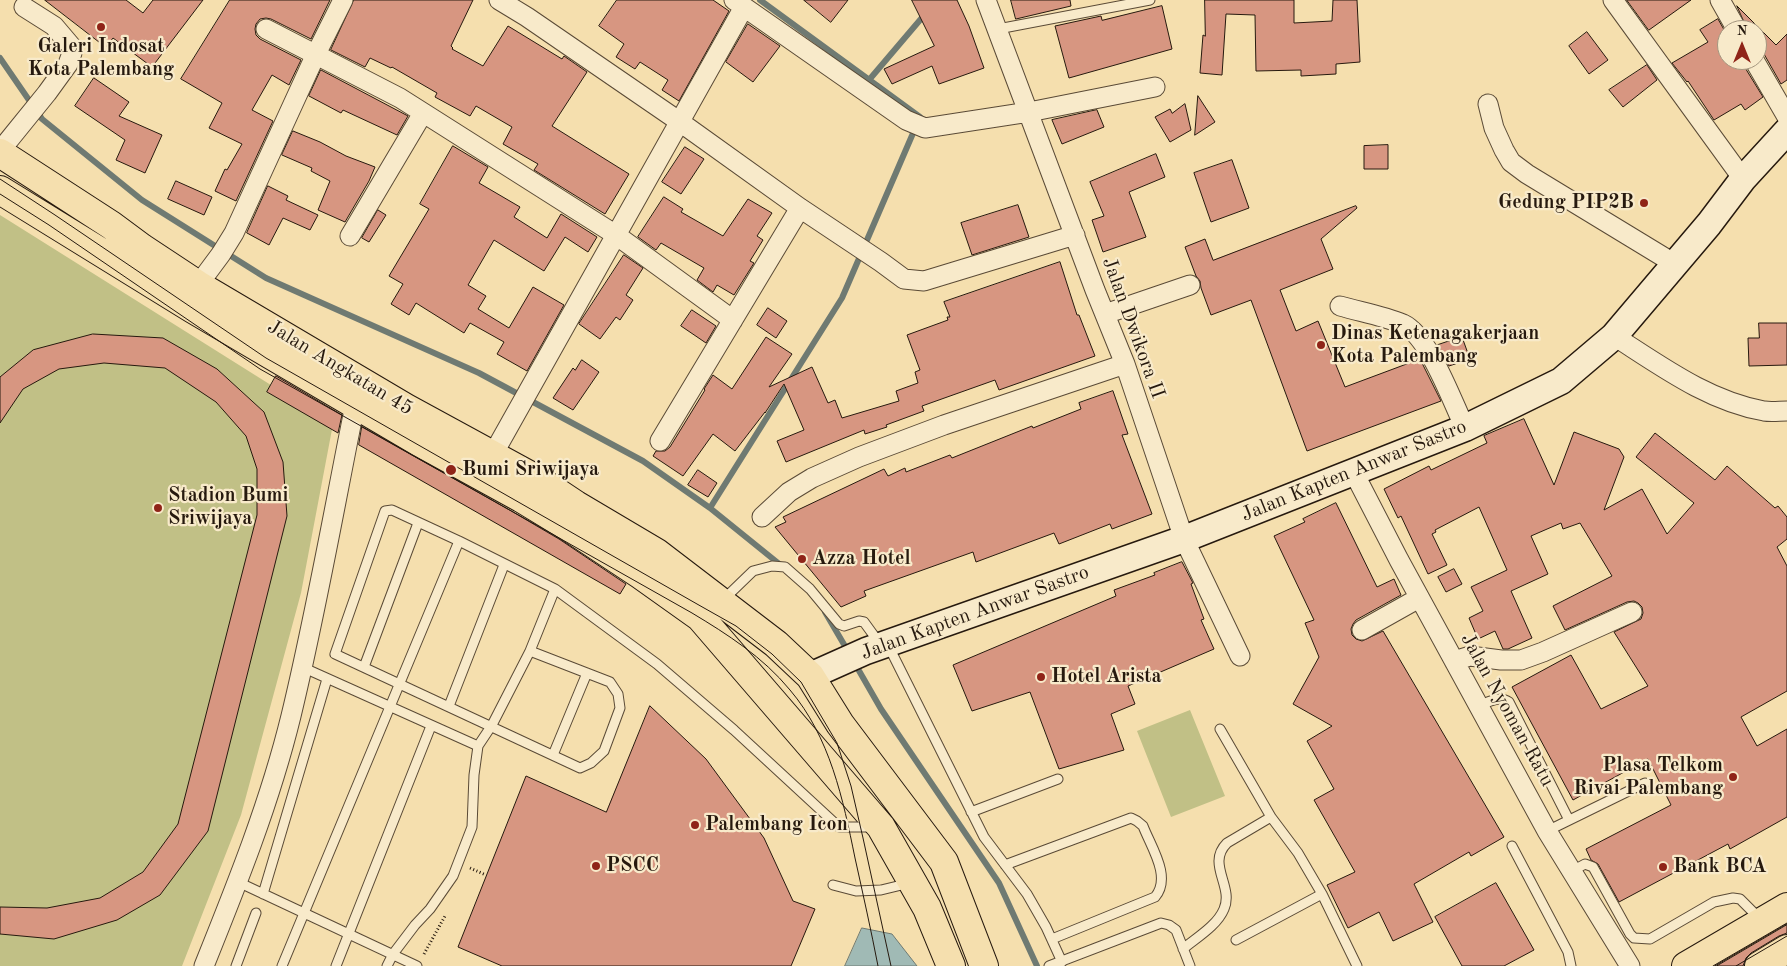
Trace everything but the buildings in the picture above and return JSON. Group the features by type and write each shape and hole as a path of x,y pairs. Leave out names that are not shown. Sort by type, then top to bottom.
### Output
{"main road":[{"name":"Jalan Angkatan 45","path":"0,152 198,284 406,408 540,481 657,554 776,644 818,672 840,724 944,862 984,966"},
{"path":"0,190 192,309 354,405 551,516 641,575 700,617 881,827 927,908 971,966"},
{"path":"101,253 142,248"},
{"path":"1686,966 1787,907"},
{"path":"927,908 951,966"},
{"path":"1761,965 1787,949"}],"street":[{"path":"198,284 234,234 316,54 343,0"},
{"path":"499,0 527,17 680,122 800,208 904,279 924,281 1075,235"},
{"path":"986,0 1029,112"},
{"path":"1612,0 1744,179"},
{"path":"1720,0 1731,20"},
{"path":"492,456 680,122 739,4 906,120 925,128 1029,112 1155,87"},
{"path":"0,152 47,93 68,64 72,53 71,46 54,26 24,7"},
{"path":"266,30 316,54 424,112 616,235 733,320"},
{"path":"1760,70 1787,117"},
{"path":"1488,104 1494,128 1511,162 1527,174 1674,264"},
{"path":"350,236 424,112"},
{"name":"Jalan Dwikora II","path":"1029,112 1124,364 1184,539 1240,656"},
{"name":"Jalan Kapten Anwar Sastro","path":"818,672 879,647 1184,539 1465,428 1561,381 1614,336 1709,224 1744,179 1787,131"},
{"path":"660,441 800,208"},
{"path":"1105,314 1190,285"},
{"path":"1340,306 1404,325 1415,334 1427,346 1465,428"},
{"path":"1614,336 1692,385 1728,401 1765,411 1787,411"},
{"path":"762,516 789,492 812,478 859,457 944,425 1124,364"},
{"path":"204,966 238,881 264,808 291,718 354,405"},
{"name":"Jalan Nyoman Ratu","path":"1353,471 1419,598 1547,831 1630,966"},
{"path":"1362,630 1419,598"},
{"path":"1454,661 1470,656 1501,660 1521,660 1632,612"}],"lane":[{"path":"998,29 1116,3 1150,0"},
{"path":"530,651 610,682 618,694 620,708 604,751 591,763 580,768 335,654 385,511 392,510 555,589 657,664 734,730 839,827 881,827"},
{"path":"364,668 418,523"},
{"path":"282,966 459,541"},
{"path":"449,706 504,565"},
{"path":"721,602 754,571 772,566 785,567 797,576 827,608 839,624 844,626 859,621 864,622 972,812 984,837 1027,894 1052,939 1062,962"},
{"path":"387,966 414,924 430,909 453,876 472,827 474,775 478,746 492,726 530,651 555,589"},
{"path":"302,668 478,746"},
{"path":"553,756 587,673"},
{"path":"263,893 327,679"},
{"path":"1478,706 1498,699 1509,702 1568,820"},
{"path":"336,966 350,935 431,726"},
{"path":"1220,729 1271,817 1298,853 1322,894 1357,966"},
{"path":"972,812 1058,779"},
{"path":"1547,831 1645,783"},
{"path":"1183,949 1221,916 1225,907 1227,898 1218,862 1221,849 1271,817"},
{"path":"1005,865 1131,818 1143,826 1162,874 1160,891 1155,897 1052,939"},
{"path":"1512,846 1568,952 1572,966"},
{"path":"1572,871 1585,864 1593,867 1634,938 1650,939 1714,902 1724,899 1740,899 1757,916 1760,922"},
{"path":"238,881 417,966"},
{"path":"833,885 856,891 881,890 913,883"},
{"path":"1236,940 1322,894"},
{"path":"236,966 256,913"},
{"path":"1049,966 1161,923 1169,924 1176,930 1190,966"}],"shaded area":[{"name":"Stadion Bumi Sriwijaya","path":"0,215 333,424 301,593 241,815 182,966 0,966"},
{"path":"1190,710 1225,796 1171,817 1137,731"}],"water":[{"path":"862,928 892,934 917,966 845,966"}],"waterway":[{"path":"710,508 842,298 920,117 760,0"},
{"path":"869,80 937,0"},
{"path":"0,58 42,119 142,200 266,278 479,373 643,461 710,508 783,567"},
{"path":"825,612 849,653"},
{"path":"854,662 881,709 999,883 1037,966"}],"tram line":[{"path":"0,179 266,358 736,626 772,654 801,682 837,743 851,786 891,966"},
{"path":"0,194 49,225 260,369 692,613 731,638 768,667 804,708 825,748 840,791 878,966"},
{"path":"1713,966 1787,923"},
{"path":"1736,966 1787,936"}],"place":[{"name":"Galeri Indosat Kota Palembang","path":"101,27"},
{"name":"Gedung PIP2B","path":"1644,203"},
{"name":"Dinas Ketenagakerjaan Kota Palembang","path":"1321,345"},
{"name":"Bumi Sriwijaya","path":"451,470"},
{"name":"Stadion Bumi Sriwijaya","path":"158,508"},
{"name":"Azza Hotel","path":"802,559"},
{"name":"Hotel Arista","path":"1041,677"},
{"name":"Plasa Telkom Rivai Palembang","path":"1733,777"},
{"name":"Palembang Icon","path":"695,825"},
{"name":"PSCC","path":"596,866"},
{"name":"Bank BCA","path":"1663,867"}]}
